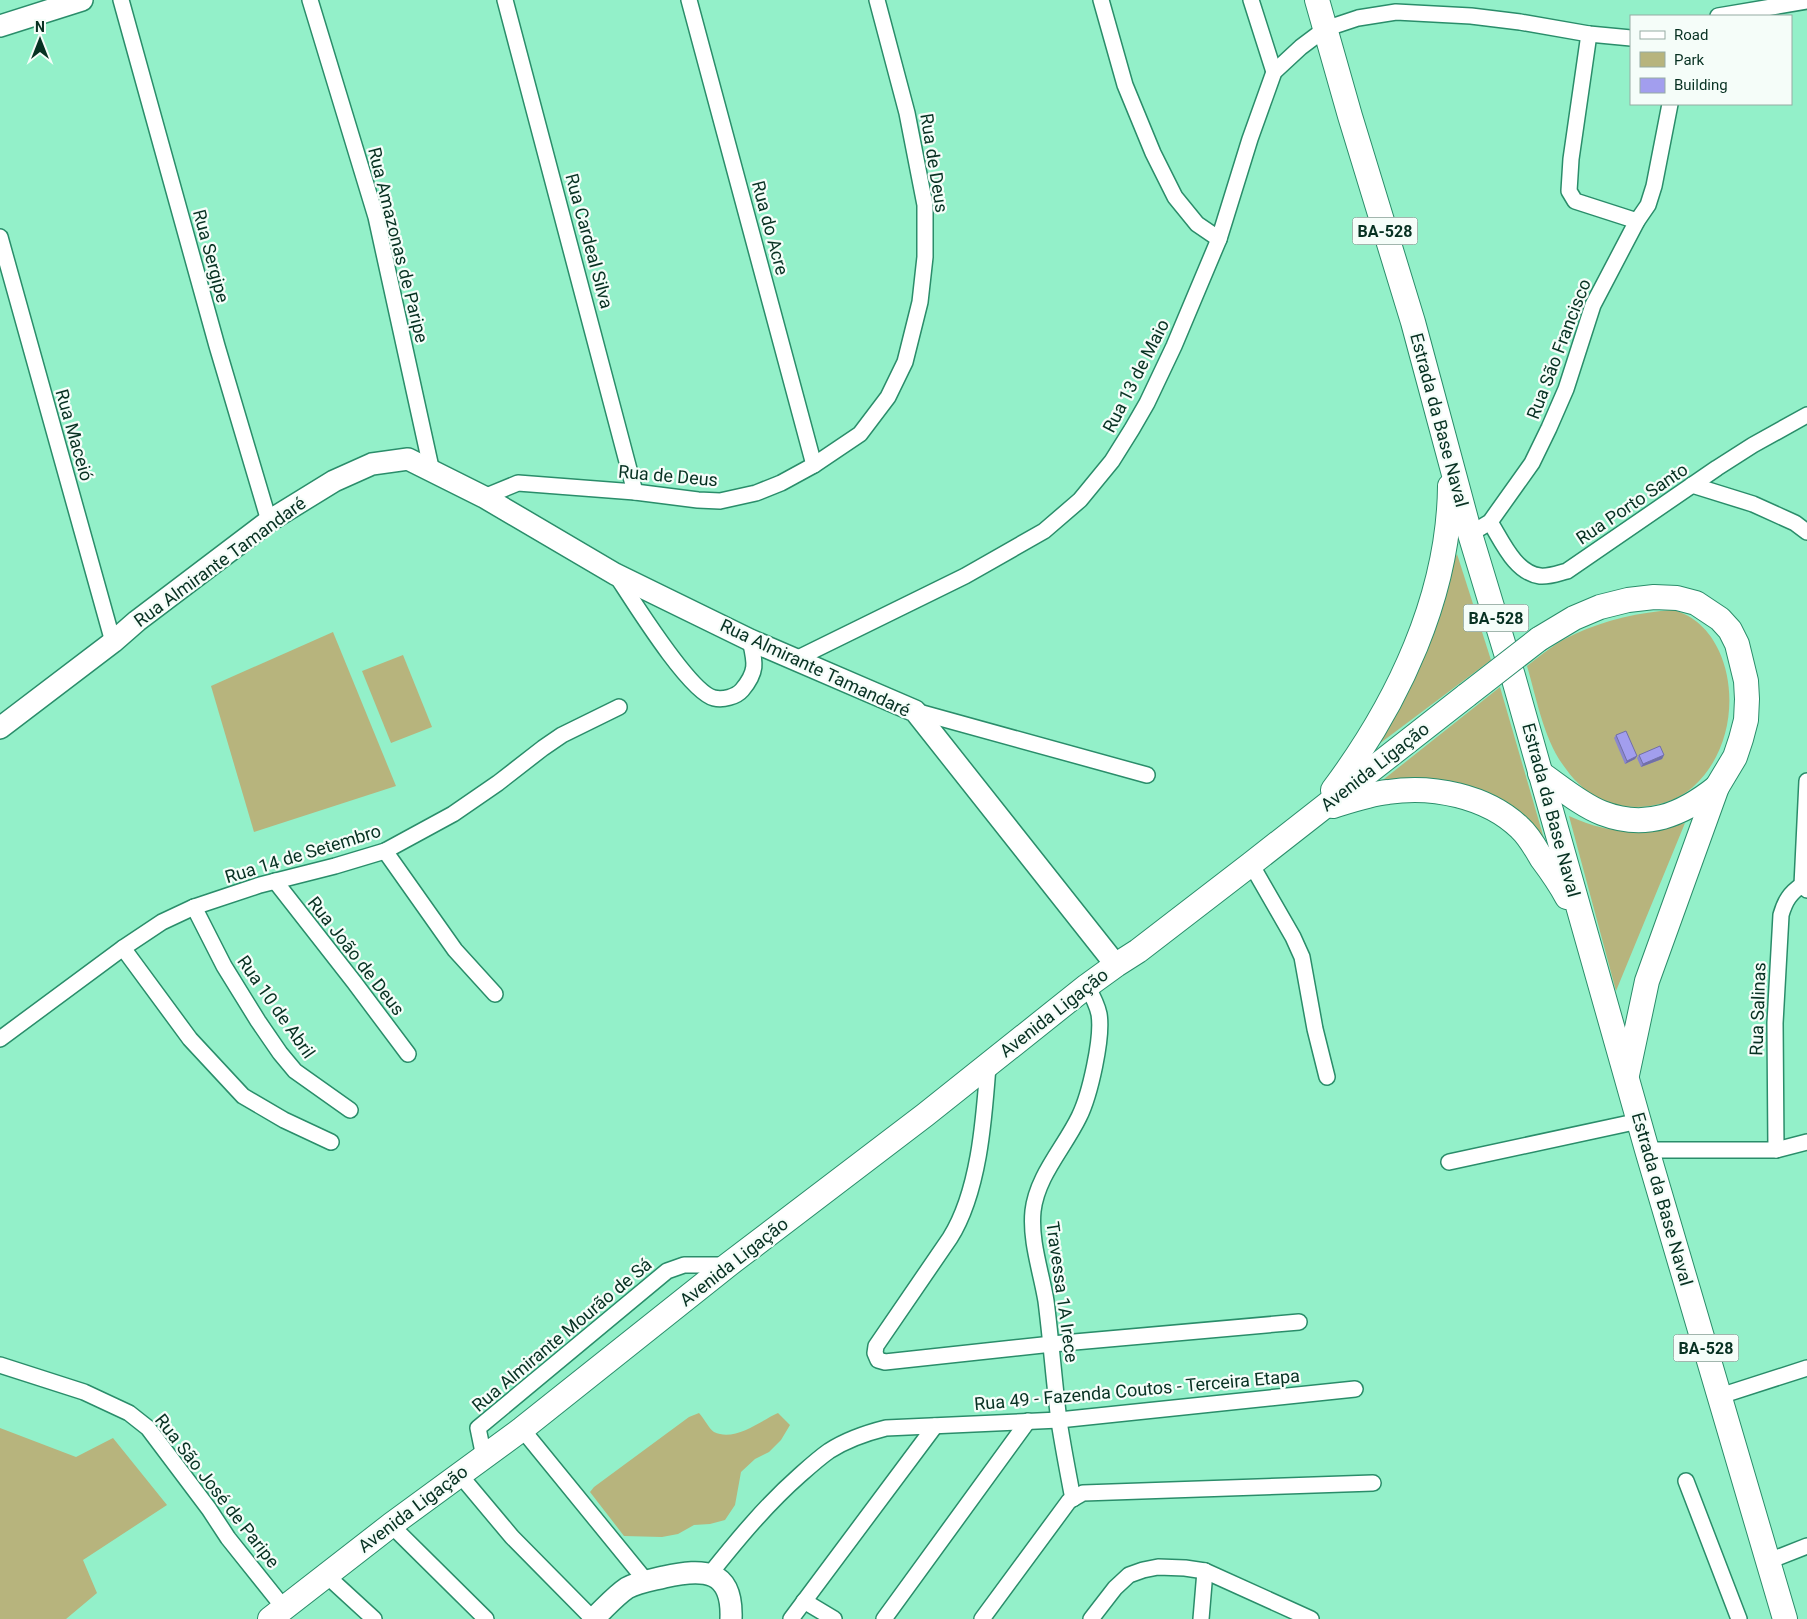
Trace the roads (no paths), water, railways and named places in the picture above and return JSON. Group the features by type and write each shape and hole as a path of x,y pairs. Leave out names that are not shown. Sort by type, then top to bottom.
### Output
{"main road":[{"path":"0,26 82,0"},
{"name":"Estrada da Base Naval","path":"1317,0 1413,322 1472,541 1511,667 1582,926 1785,1619"},
{"name":"Rua Almirante Tamandaré","path":"0,728 269,521 334,481 372,464 408,459 484,497 615,574 750,640 915,711 1116,965"},
{"path":"1318,812 1345,775 1387,705 1425,622 1445,554 1450,502 1451,463"},
{"path":"1445,554 1455,547 1466,546 1472,541"},
{"name":"Avenida Ligação","path":"277,1613 391,1525 522,1429 728,1265 925,1115 1087,986 1138,950 1251,864 1539,639 1574,618 1600,607 1628,600 1677,598 1696,603 1720,618 1730,630 1737,644 1746,681 1746,720 1735,757 1716,787 1648,981 1626,1077"},
{"name":"Avenida Ligação","path":"1540,773 1602,813 1630,819 1656,819 1678,812 1698,802 1716,787"},
{"path":"1318,812 1362,797 1418,790 1446,793 1498,811 1520,828 1565,893 1582,926"},
{"path":"593,1619 628,1588 646,1581 671,1576 704,1573 720,1580 727,1589 730,1600 730,1619"}],"street":[{"name":"Rua Sergipe","path":"121,0 217,346 269,521"},
{"name":"Rua Amazonas de Paripe","path":"310,0 376,217 432,472"},
{"name":"Rua Cardeal Silva","path":"506,0 635,492"},
{"name":"Rua do Acre","path":"689,0 814,466"},
{"name":"Rua de Deus","path":"484,497 518,482 720,501 756,493 781,483 814,466 860,434 888,397 905,362 920,302 925,257 925,205 907,113 877,0"},
{"path":"1100,0 1125,85 1153,153 1175,197 1197,224 1219,239"},
{"path":"1251,0 1274,72"},
{"path":"1724,15 1807,0"},
{"name":"Rua 13 de Maio","path":"796,659 965,576 1044,531 1080,500 1112,461 1147,403 1174,346 1219,239 1250,139 1274,72 1301,47 1325,29 1358,18 1396,12 1520,22 1590,34 1630,38"},
{"path":"1590,34 1571,159 1569,191 1575,201 1637,221"},
{"name":"Rua São Francisco","path":"1472,541 1490,522 1532,463 1549,428 1563,397 1593,305 1637,221 1648,204 1654,186 1670,105"},
{"name":"Rua Maceió","path":"0,237 113,642"},
{"name":"Rua Porto Santo","path":"1490,522 1514,560 1522,568 1540,576 1567,571 1753,445 1807,415"},
{"path":"1692,485 1752,504 1795,523 1807,532"},
{"name":"Rua Almirante Tamandaré","path":"615,574 677,665 705,693 713,698 728,698 739,693 749,681 754,673 755,661 750,640"},
{"name":"Rua 14 de Setembro","path":"0,1039 123,948 162,922 194,907 385,851 454,814 562,735 619,707"},
{"path":"915,711 1147,775"},
{"path":"1805,887 1807,781"},
{"path":"385,851 455,950 495,994"},
{"path":"1251,864 1293,937 1302,957 1315,1029 1327,1077"},
{"name":"Rua João de Deus","path":"275,882 408,1054"},
{"name":"Rua Salinas","path":"1776,1150 1775,1023 1781,915 1784,902 1793,891 1805,887"},
{"name":"Rua 10 de Abril","path":"194,907 224,966 280,1053 295,1072 350,1110"},
{"path":"123,948 190,1039 243,1096 284,1120 331,1142"},
{"name":"Travessa 1A Irece","path":"1073,1499 1059,1420 1052,1344 1042,1275 1032,1232 1036,1196 1051,1164 1079,1117 1090,1090 1100,1025 1098,1007 1087,986"},
{"path":"988,1066 982,1132 966,1206 959,1224 876,1346 876,1357 878,1360 884,1362 1052,1344 1299,1322"},
{"path":"1449,1162 1639,1121"},
{"path":"1647,1150 1776,1150 1807,1142"},
{"name":"Rua Almirante Mourão de Sá","path":"484,1457 478,1428 667,1271 684,1265 728,1265"},
{"name":"Rua São José de Paripe","path":"0,1365 84,1392 128,1413 148,1428 209,1509 277,1613"},
{"path":"1720,1396 1807,1368"},
{"name":"Rua 49 - Fazenda Coutos - Terceira Etapa","path":"710,1574 756,1517 780,1493 830,1450 854,1438 886,1428 1059,1420 1355,1389"},
{"path":"884,1619 1028,1421"},
{"path":"791,1619 935,1426"},
{"path":"522,1429 646,1581"},
{"path":"460,1475 512,1538 593,1619"},
{"path":"1686,1481 1739,1619"},
{"path":"982,1619 1054,1520 1073,1499 1090,1492 1373,1483"},
{"path":"391,1525 486,1619"},
{"path":"1769,1561 1807,1546"},
{"path":"1091,1619 1115,1588 1129,1575 1158,1567 1205,1571 1312,1619"},
{"path":"1200,1619 1205,1571"},
{"path":"326,1575 374,1619"},
{"path":"804,1601 834,1619"}]}
